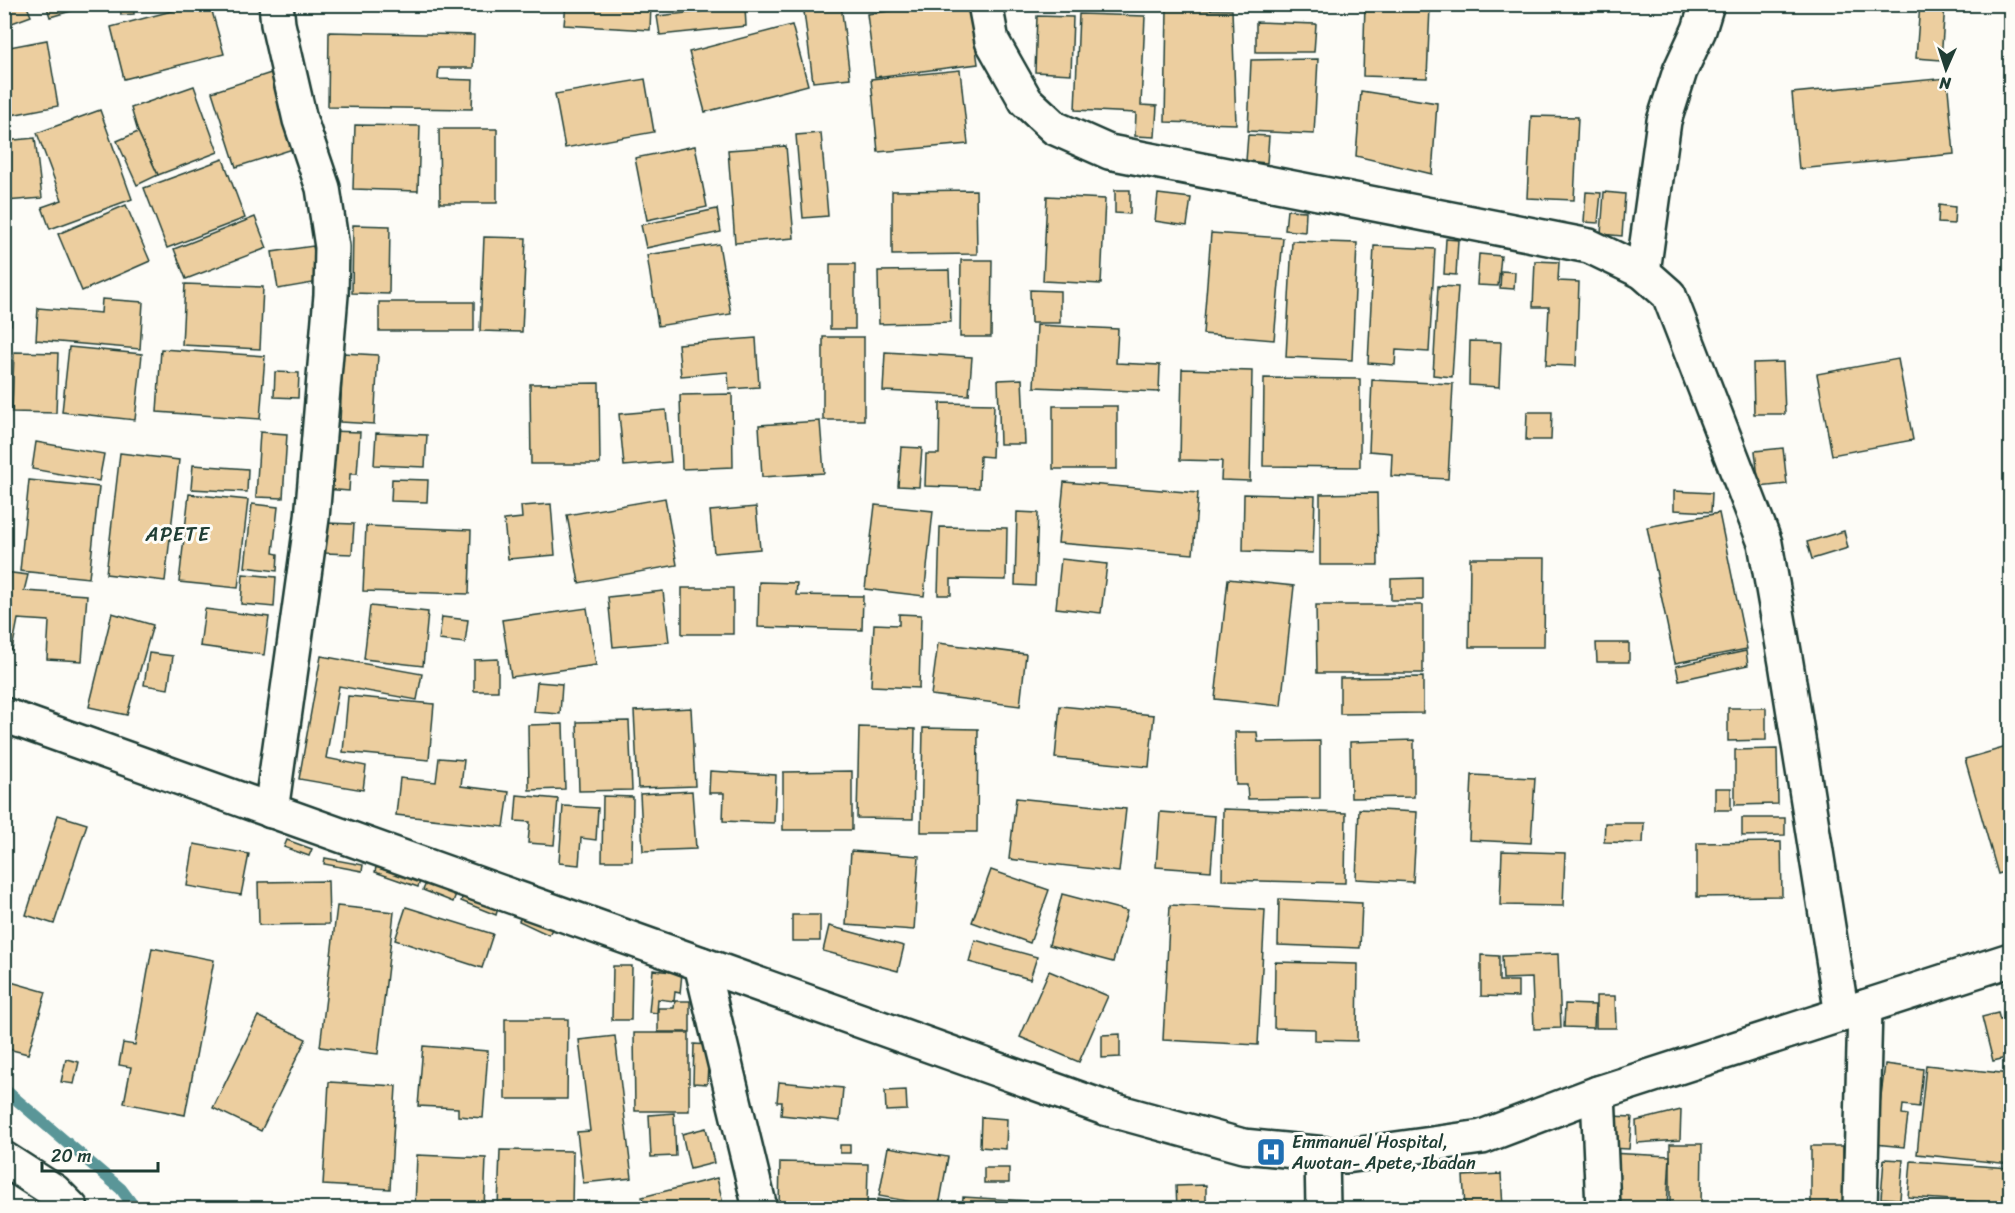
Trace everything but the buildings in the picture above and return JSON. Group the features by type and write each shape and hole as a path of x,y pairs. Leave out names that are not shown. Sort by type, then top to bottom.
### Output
{"street":[{"path":"271,811 312,518 331,295 332,247 322,188 300,120 278,24 276,4"},
{"path":"986,4 992,41 1026,101 1055,128 1109,152 1589,246 1643,272 1670,295 1765,543 1788,675 1854,1011 1860,1209"},
{"path":"1643,272 1664,121 1680,71 1699,30 1707,4"},
{"path":"4,715 1106,1108 1244,1146 1346,1156 1482,1137 1598,1093 2010,960"},
{"path":"701,964 760,1209"},
{"path":"1598,1093 1603,1209"},
{"path":"1322,1154 1323,1209"},
{"path":"4,1159 54,1191 70,1209"}],"waterway":[{"path":"4,1089 121,1189 135,1208"}],"place":[{"name":"Emmanuel Hospital, Awotan- Apete, Ibadan","path":"1271,1152"}],"district":[{"name":"APETE","path":"178,534"}]}
